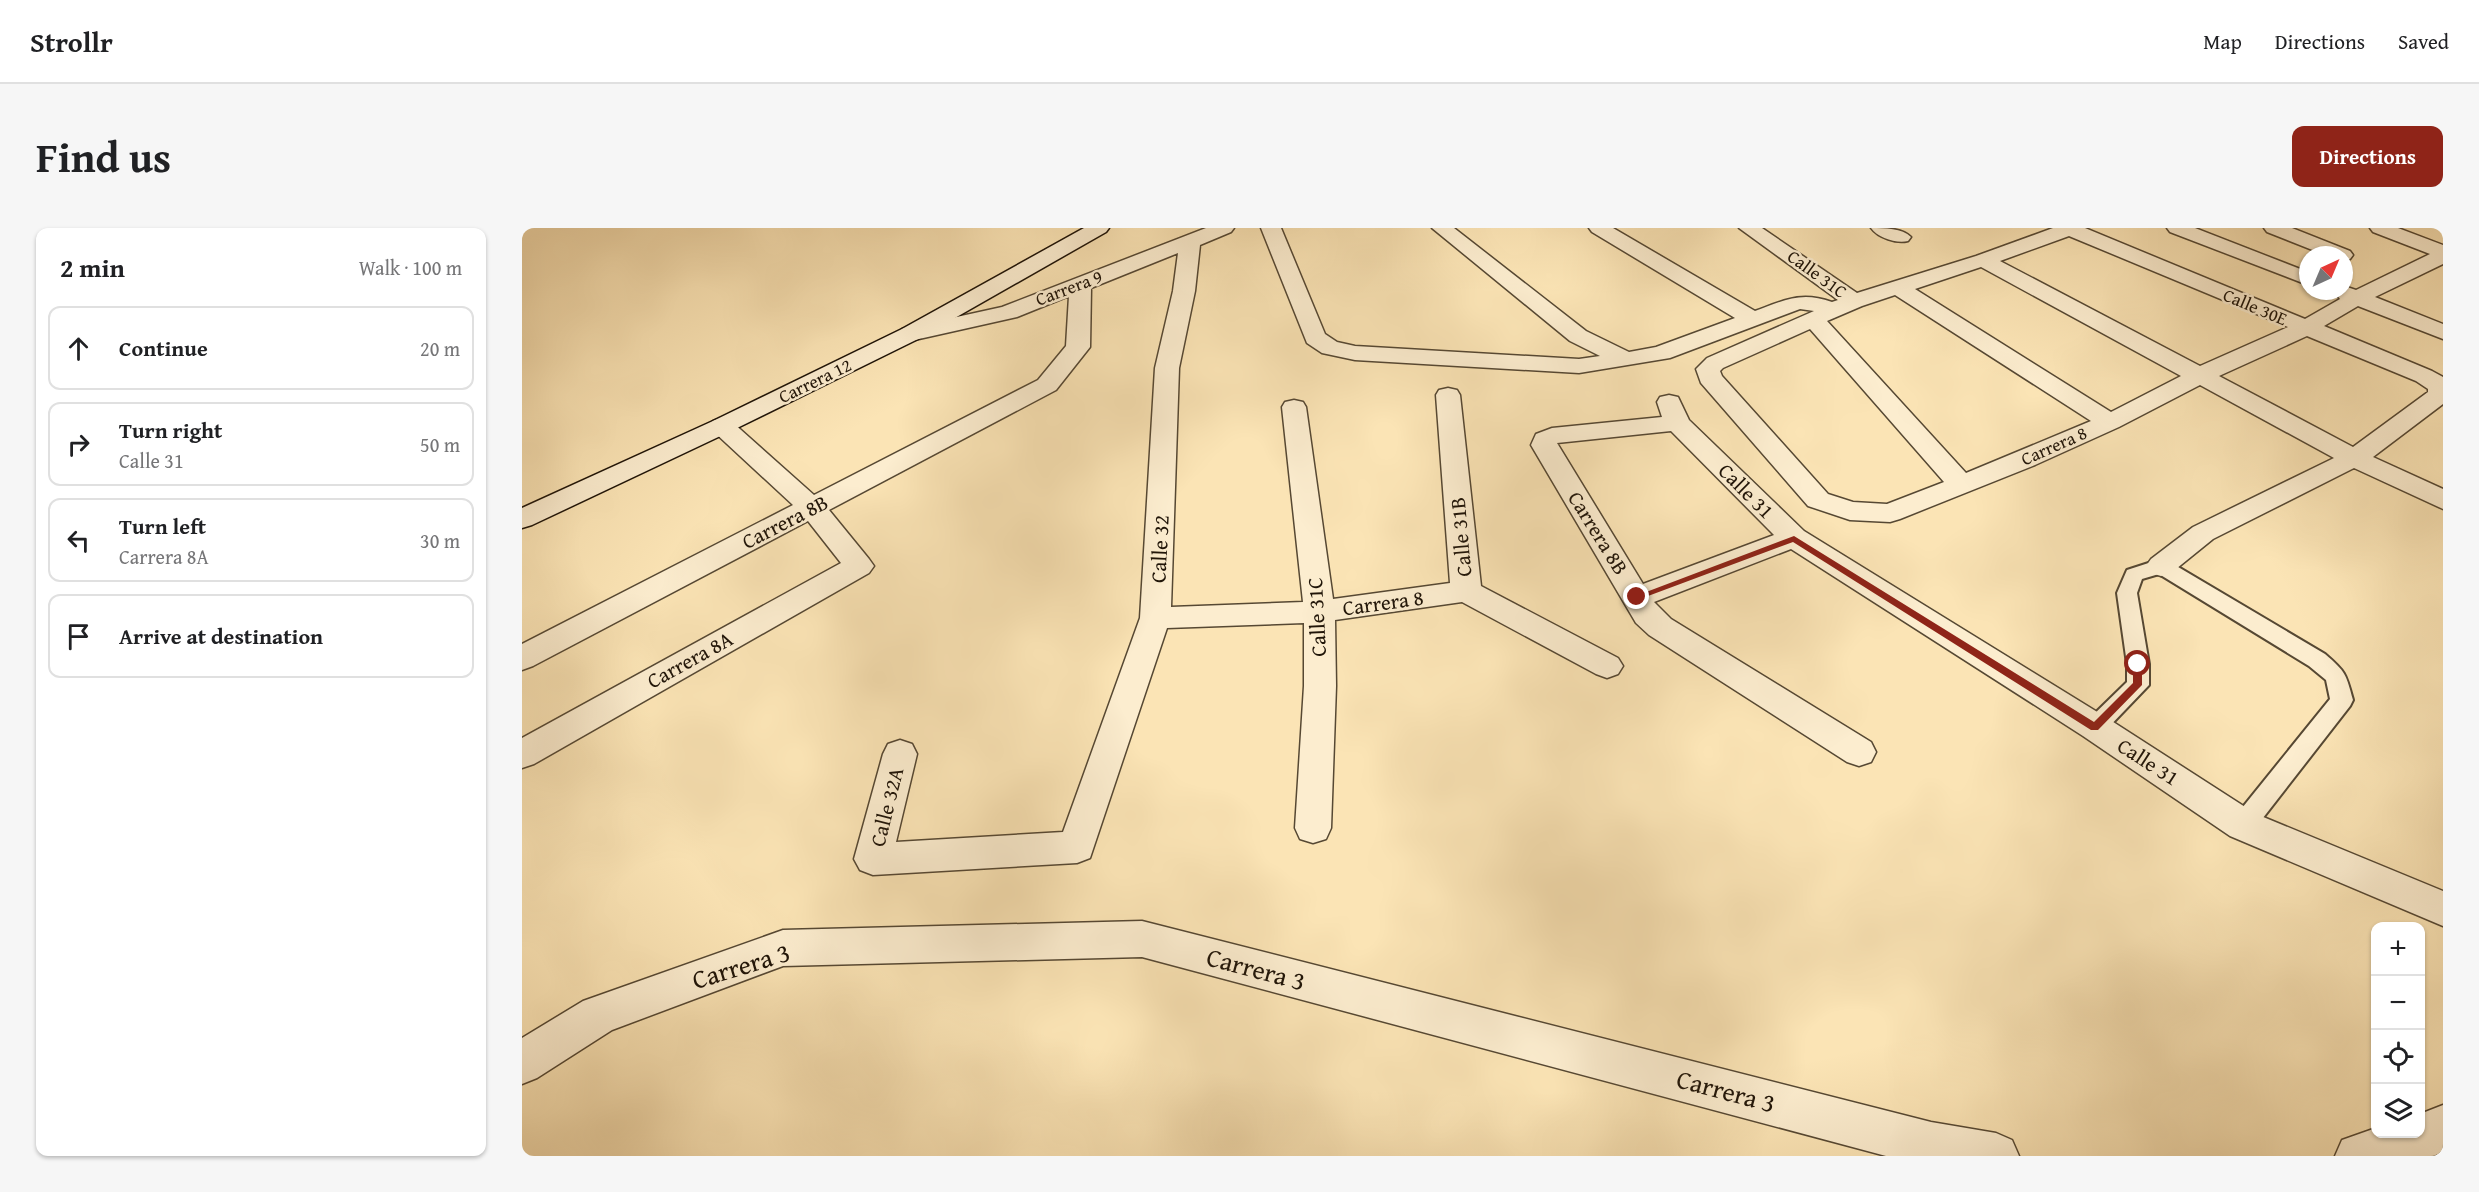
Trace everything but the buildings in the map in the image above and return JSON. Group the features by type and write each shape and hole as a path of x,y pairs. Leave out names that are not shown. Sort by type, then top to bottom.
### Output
{"street":[{"name":"Carrera 9","path":"910,334 1009,312 1224,228"},
{"path":"1271,228 1315,338 1330,348 1355,353 1580,366 1662,353 1751,318 1797,303 1811,302 1961,484"},
{"path":"1442,228 1578,336 1626,360"},
{"path":"1599,228 1751,318"},
{"name":"Calle 31C","path":"1749,228 1854,301"},
{"path":"1881,228 1901,237"},
{"path":"1824,315 1854,301 1983,260 2071,228"},
{"name":"Calle 30E","path":"2071,228 2424,376 2440,386 2440,395 2354,458"},
{"path":"2177,228 2299,275"},
{"path":"2274,228 2402,278"},
{"path":"2380,228 2443,254"},
{"name":"Carrera 12","path":"522,519 722,426 910,334 1090,230"},
{"name":"Calle 32","path":"873,859 1077,847 1134,674 1155,618 1167,368 1184,291 1190,240"},
{"name":"Carrera 8","path":"2353,293 2402,278 2443,254"},
{"path":"1983,260 2354,458 2443,500"},
{"name":"Carrera 8B","path":"522,658 1047,385 1078,347 1080,285"},
{"path":"1897,287 2110,422"},
{"path":"2353,296 2443,332"},
{"name":"Carrera 8","path":"1824,315 1715,363 1708,369 1710,378 1818,500 1850,511 1890,513 2026,459 2110,422 2199,376 2305,328 2341,300"},
{"name":"Calle 31B","path":"1448,395 1466,591 1607,666"},
{"name":"Calle 31C","path":"1294,407 1319,612 1320,687 1313,828"},
{"name":"Carrera 8B","path":"1673,412 1552,436 1545,439 1544,445 1647,615 1660,627 1859,752"},
{"name":"Calle 31","path":"1673,412 1794,538 2095,727 2244,825 2443,909"},
{"path":"722,426 812,508"},
{"path":"2161,566 2203,533 2354,458"},
{"name":"Carrera 8A","path":"522,754 859,566 812,508"},
{"path":"1637,597 1794,538"},
{"name":"Carrera 8","path":"1155,618 1319,612 1466,591"},
{"name":"Calle 32A","path":"873,859 900,754"},
{"name":"Carrera 3","path":"522,1063 598,1015 783,948 1142,939 1931,1150 1996,1156"},
{"path":"2358,1156 2434,1133 2443,1128"}],"lane":[{"path":"2095,727 2138,685 2138,664 2127,593 2134,575 2161,566 2317,660 2336,676 2342,700 2244,825"}],"route":[{"path":"1637,597 1794,538 2095,727 2138,685 2138,664"}]}
